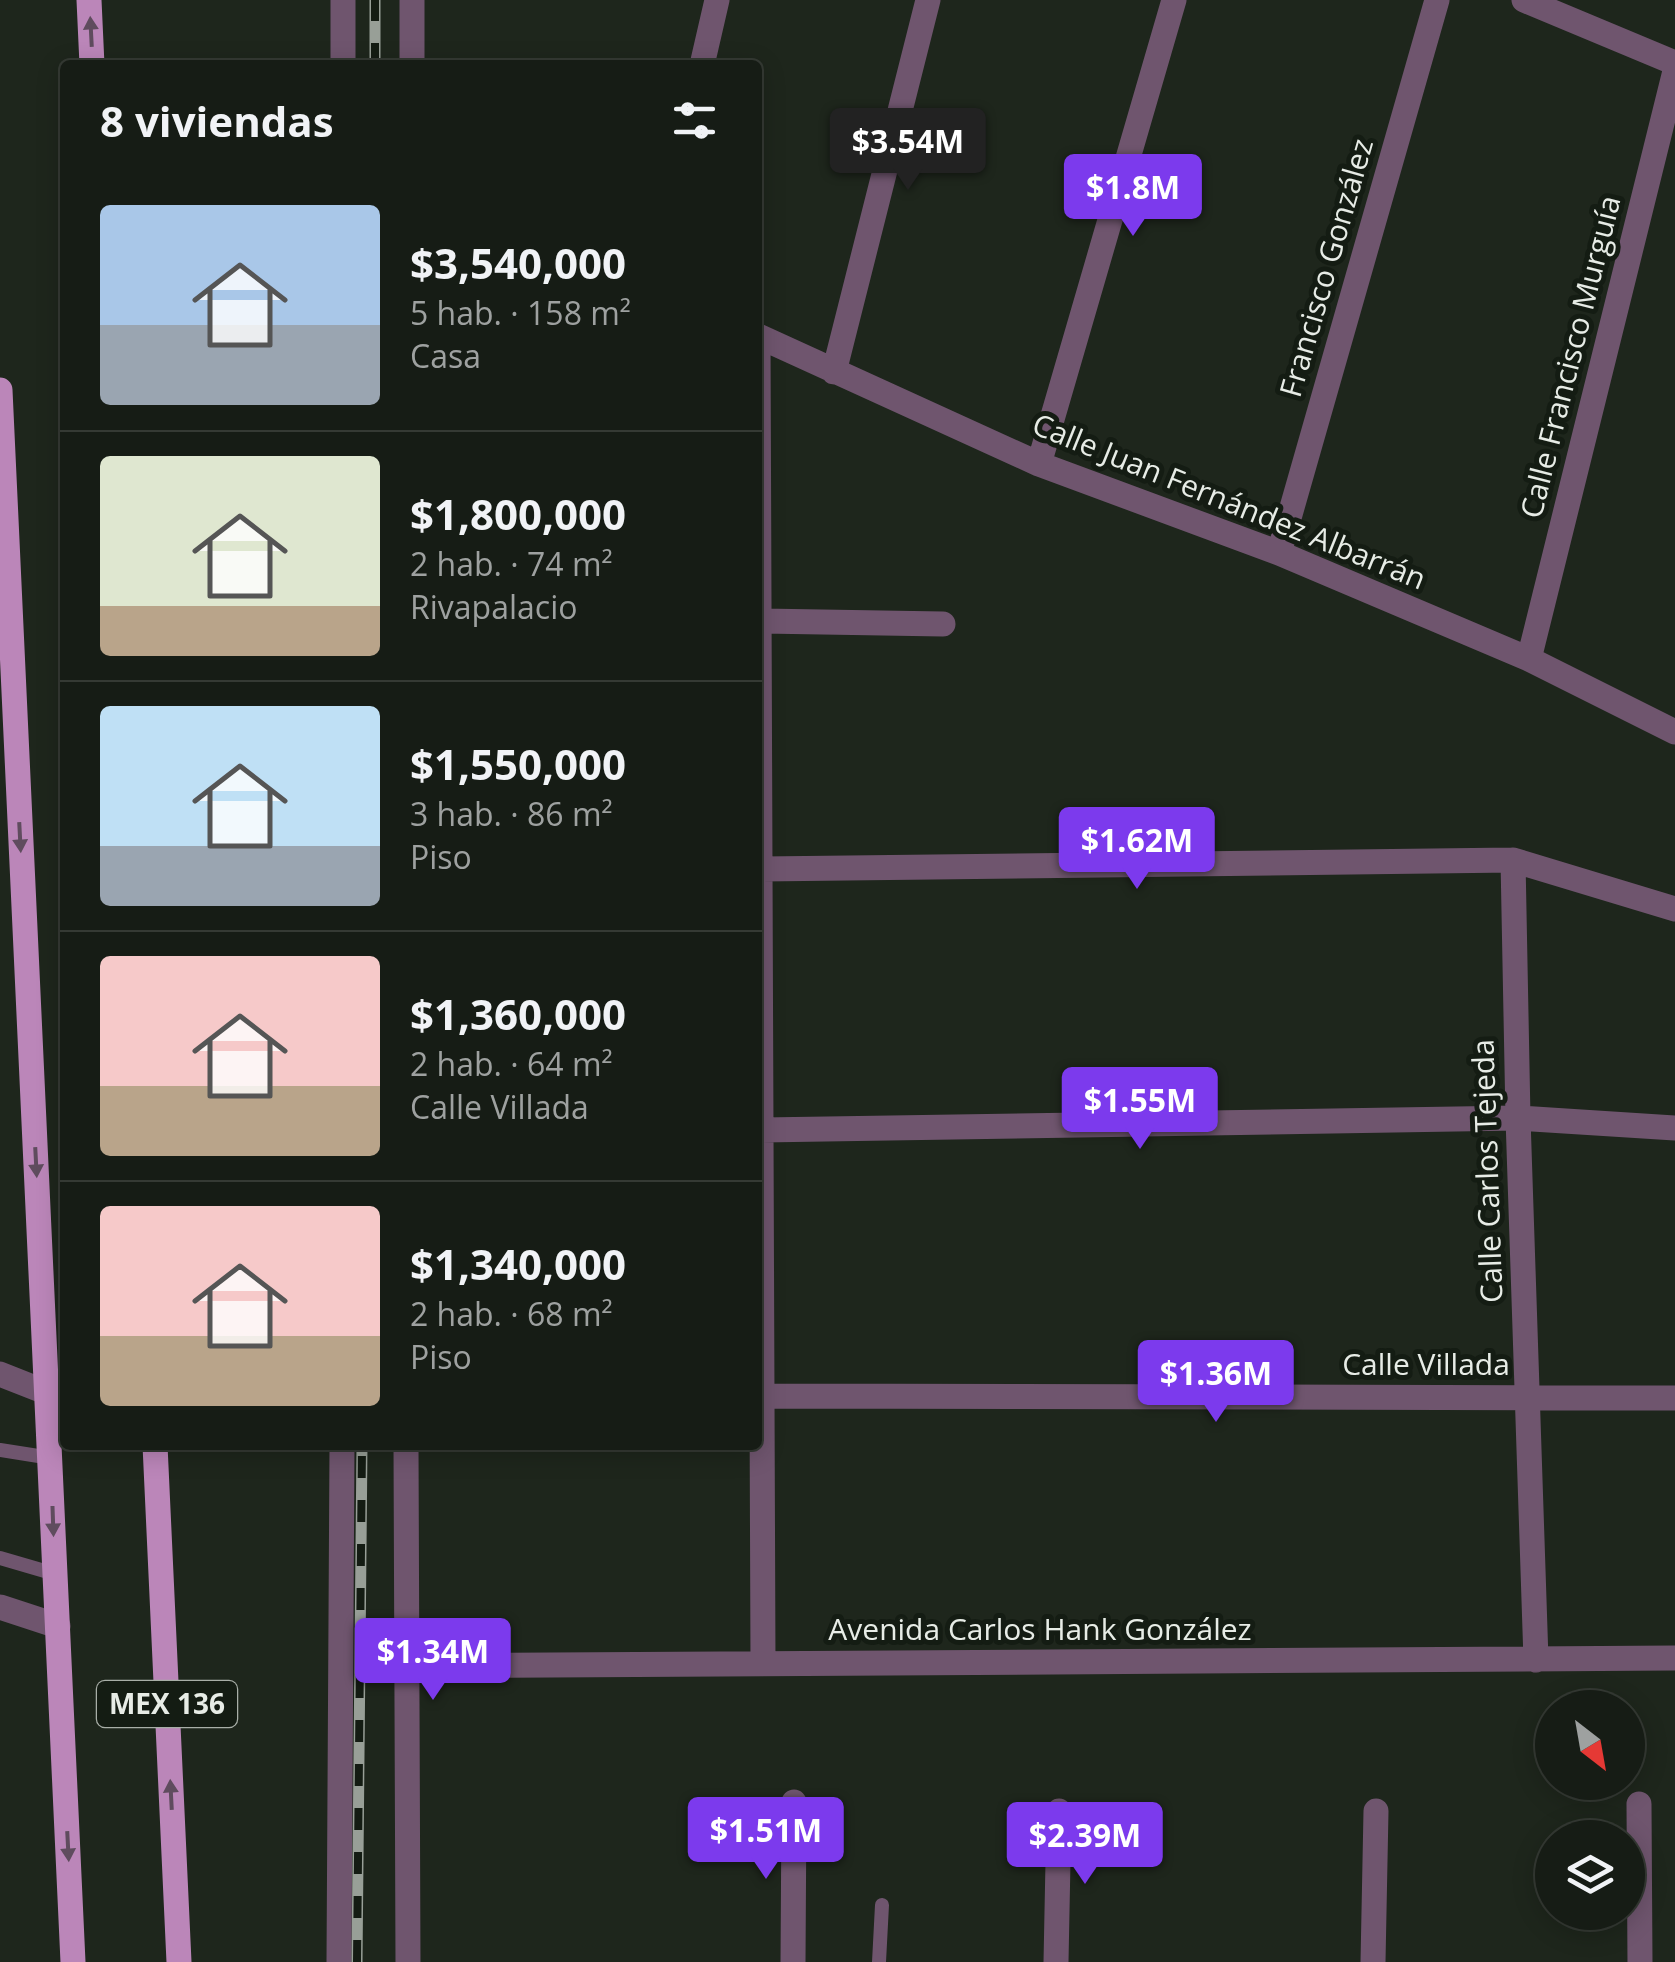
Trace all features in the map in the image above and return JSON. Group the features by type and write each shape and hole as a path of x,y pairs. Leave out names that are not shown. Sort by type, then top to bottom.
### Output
{"main road":[{"path":"90,0 92,60"},
{"name":"MEX 136","path":"0,390 7,725 48,1393 73,1962"},
{"name":"MEX 136","path":"155,1450 179,1962"}],"street":[{"path":"343,0 343,60"},
{"path":"412,0 412,60"},
{"path":"703,60 717,0"},
{"path":"834,372 928,0"},
{"path":"1039,464 1174,0"},
{"name":"Francisco González","path":"1279,553 1437,0"},
{"path":"1524,0 1675,63"},
{"name":"Calle Francisco Murguía","path":"1529,659 1675,71"},
{"name":"Calle Juan Fernández Albarrán","path":"762,339 1039,464 1279,553 1529,659 1675,732"},
{"path":"762,621 943,624"},
{"path":"762,869 1513,860 1675,909"},
{"name":"Calle Carlos Tejeda","path":"1513,860 1536,1660"},
{"path":"762,1130 1518,1118 1675,1128"},
{"path":"0,1374 48,1393"},
{"name":"Calle Villada","path":"762,1396 1675,1398"},
{"path":"340,1962 342,1450"},
{"path":"406,1450 408,1962"},
{"path":"760,1450 762,1663"},
{"path":"0,1607 58,1626"},
{"name":"Avenida Carlos Hank González","path":"405,1666 1675,1658"},
{"path":"793,1962 794,1802"},
{"path":"1639,1804 1640,1962"},
{"path":"1056,1962 1060,1811"},
{"path":"1373,1962 1376,1812"}],"lane":[{"path":"0,1450 50,1458"},
{"path":"0,1558 55,1574"},
{"path":"879,1962 882,1905"}],"railway":[{"path":"375,0 375,60"},
{"path":"357,1962 362,1450"}]}
